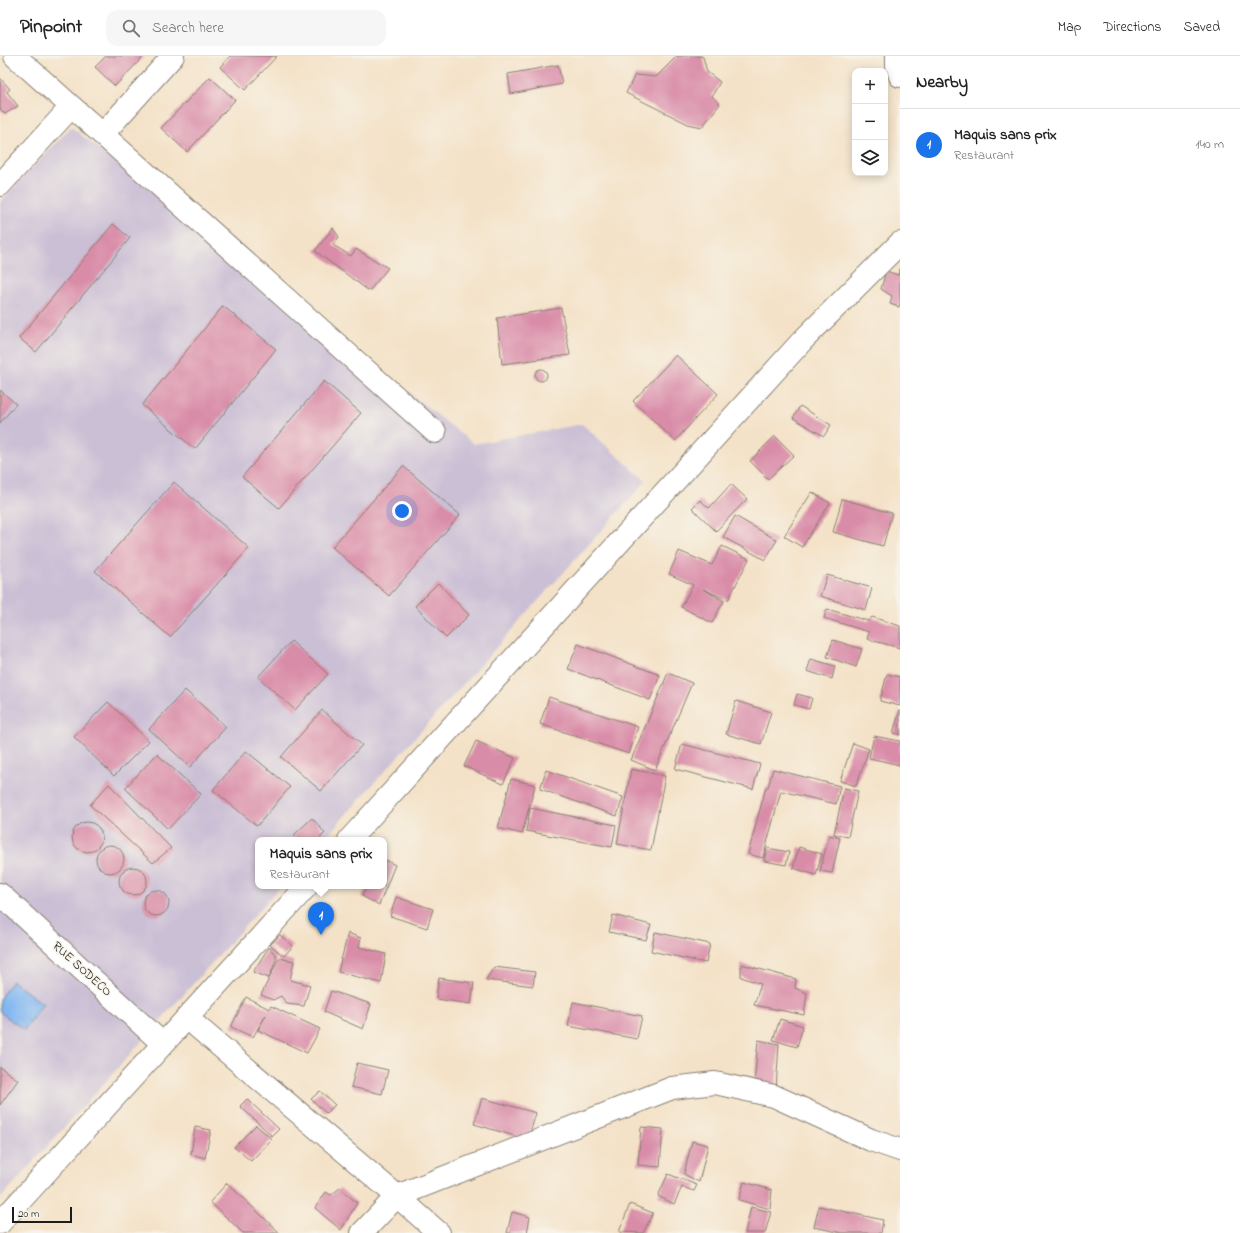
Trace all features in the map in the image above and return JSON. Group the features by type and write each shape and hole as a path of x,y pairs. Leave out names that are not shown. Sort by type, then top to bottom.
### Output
{"street":[{"path":"15,56 436,432"},
{"path":"102,134 173,56"},
{"path":"896,56 900,76"},
{"path":"0,185 72,107"},
{"path":"351,837 802,341 900,243"},
{"path":"0,1223 304,889"},
{"name":"RUE SODECO","path":"0,894 163,1044"},
{"path":"187,1018 398,1196 439,1233"},
{"path":"362,1233 398,1196 672,1088 715,1083 774,1096 870,1140 900,1150"}],"shaded area":[{"path":"71,127 474,444 582,424 646,481 326,837 255,837 255,889 278,889 0,1199 0,202"}],"water":[{"path":"12,981 43,1004 24,1030 0,1012 0,998"}],"building":[{"path":"106,56 144,56 115,86 95,67"},
{"path":"230,56 277,56 245,90 220,67"},
{"path":"677,56 703,57 707,72 720,82 712,96 720,104 702,127 688,124 626,93 635,75 656,77"},
{"path":"558,65 562,84 511,94 508,74"},
{"path":"210,77 235,100 187,152 161,128"},
{"path":"0,78 10,89 7,92 18,106 5,114 0,109"},
{"path":"113,224 130,238 36,352 19,338"},
{"path":"333,228 339,237 333,245 351,256 356,249 388,268 369,291 315,251"},
{"path":"900,269 899,307 890,304 892,296 881,289 886,271 898,275"},
{"path":"223,306 276,349 195,449 142,405"},
{"path":"561,308 570,355 502,364 497,318"},
{"path":"676,355 718,394 675,441 633,401"},
{"path":"543,369 546,370 546,380 539,381 536,380 535,373 536,370"},
{"path":"324,381 361,413 279,508 242,477"},
{"path":"0,390 16,404 0,423"},
{"path":"800,406 831,425 824,436 793,418"},
{"path":"775,436 794,455 768,479 750,461"},
{"path":"403,466 460,515 389,596 332,547"},
{"path":"174,482 249,548 170,637 95,571"},
{"path":"731,484 747,499 716,531 692,508 700,500 709,508"},
{"path":"812,492 830,503 802,547 784,536"},
{"path":"842,499 892,513 883,546 833,532"},
{"path":"735,516 777,540 765,560 723,537"},
{"path":"722,546 749,559 728,600 703,589 724,601 712,623 681,607 693,585 669,574 679,551 712,565"},
{"path":"827,575 872,588 866,610 820,596"},
{"path":"438,583 469,615 446,638 415,606"},
{"path":"827,609 868,621 872,617 900,626 900,648 867,639 869,632 824,618"},
{"path":"833,640 862,649 856,667 827,657"},
{"path":"291,641 328,674 295,710 258,677"},
{"path":"578,644 660,675 650,700 568,669"},
{"path":"811,659 835,666 832,679 807,671"},
{"path":"668,673 692,683 655,770 631,760"},
{"path":"887,674 900,677 900,706 880,701"},
{"path":"185,690 226,727 190,767 149,729"},
{"path":"797,694 812,698 809,709 794,705"},
{"path":"549,697 638,727 629,754 540,724"},
{"path":"736,701 771,712 761,744 726,734"},
{"path":"108,702 149,741 114,776 74,737"},
{"path":"322,710 362,745 321,791 281,757"},
{"path":"900,710 900,735 893,733"},
{"path":"874,736 900,741 900,765 869,758"},
{"path":"476,741 515,758 503,784 464,766"},
{"path":"853,743 869,749 856,786 840,781"},
{"path":"682,744 760,764 753,789 675,769"},
{"path":"246,751 290,787 257,826 213,790"},
{"path":"157,754 201,794 168,829 125,788"},
{"path":"631,769 665,776 651,850 617,844"},
{"path":"773,769 840,786 836,804 781,791 763,858 748,854 766,787 768,787"},
{"path":"546,770 623,797 617,816 540,789"},
{"path":"511,779 535,785 522,834 498,828"},
{"path":"109,784 171,848 153,863 90,805"},
{"path":"844,788 858,791 848,837 834,834"},
{"path":"530,808 616,825 612,847 526,831"},
{"path":"312,818 325,833 321,837 296,837 294,835"},
{"path":"87,822 93,823 101,831 101,843 93,851 87,852 81,851 73,843 72,837 73,831 81,823"},
{"path":"829,835 840,838 832,873 820,871"},
{"path":"110,845 120,849 124,859 120,869 110,873 100,869 96,859 100,849"},
{"path":"799,847 822,854 816,875 793,868"},
{"path":"767,848 789,852 786,865 764,861"},
{"path":"387,861 395,865 387,885"},
{"path":"133,867 143,871 147,881 143,891 133,895 123,891 119,881 123,871"},
{"path":"366,889 385,889 379,905 362,896"},
{"path":"156,890 165,894 169,903 165,912 156,916 147,912 143,903 147,894"},
{"path":"396,897 433,909 427,928 390,916"},
{"path":"613,915 651,925 646,940 609,932"},
{"path":"655,932 710,944 706,963 651,951"},
{"path":"348,933 361,938 359,947 386,954 381,983 338,972"},
{"path":"280,935 293,946 284,956 270,945"},
{"path":"269,947 277,957 269,978 253,972"},
{"path":"279,958 294,961 290,980 310,985 304,1006 287,1004 281,996 273,1000 261,995"},
{"path":"741,964 796,979 795,988 807,993 804,1015 754,1005 761,984 741,977"},
{"path":"494,967 535,972 533,986 486,980"},
{"path":"439,978 474,983 471,1004 436,999"},
{"path":"331,991 371,1004 363,1029 324,1012"},
{"path":"246,997 269,1009 271,1006 320,1029 307,1053 258,1030 266,1015 253,1037 231,1027"},
{"path":"573,1002 642,1016 637,1039 568,1026"},
{"path":"780,1019 803,1026 797,1047 773,1040"},
{"path":"758,1040 779,1044 776,1089 754,1084"},
{"path":"357,1063 388,1070 382,1094 351,1087"},
{"path":"0,1067 18,1080 0,1105"},
{"path":"320,1091 335,1105 326,1113 311,1099"},
{"path":"482,1098 536,1113 528,1140 474,1124"},
{"path":"247,1099 279,1129 272,1136 240,1106"},
{"path":"256,1125 272,1139 251,1161 234,1147"},
{"path":"195,1127 211,1130 205,1158 191,1154"},
{"path":"641,1127 663,1129 660,1167 638,1165"},
{"path":"692,1141 708,1145 699,1182 684,1174"},
{"path":"668,1174 697,1185 694,1191 682,1187 674,1204 658,1196"},
{"path":"744,1182 772,1190 770,1209 739,1200"},
{"path":"227,1183 280,1233 243,1233 210,1202"},
{"path":"340,1188 357,1203 341,1230 315,1208 326,1192 331,1195"},
{"path":"630,1204 653,1213 643,1233 619,1232"},
{"path":"819,1206 883,1220 881,1233 842,1233 814,1227"},
{"path":"751,1207 771,1212 765,1233 745,1233"},
{"path":"512,1212 530,1217 527,1233 507,1233"}],"place":[{"name":"Maquis sans prix","path":"321,935"}]}
